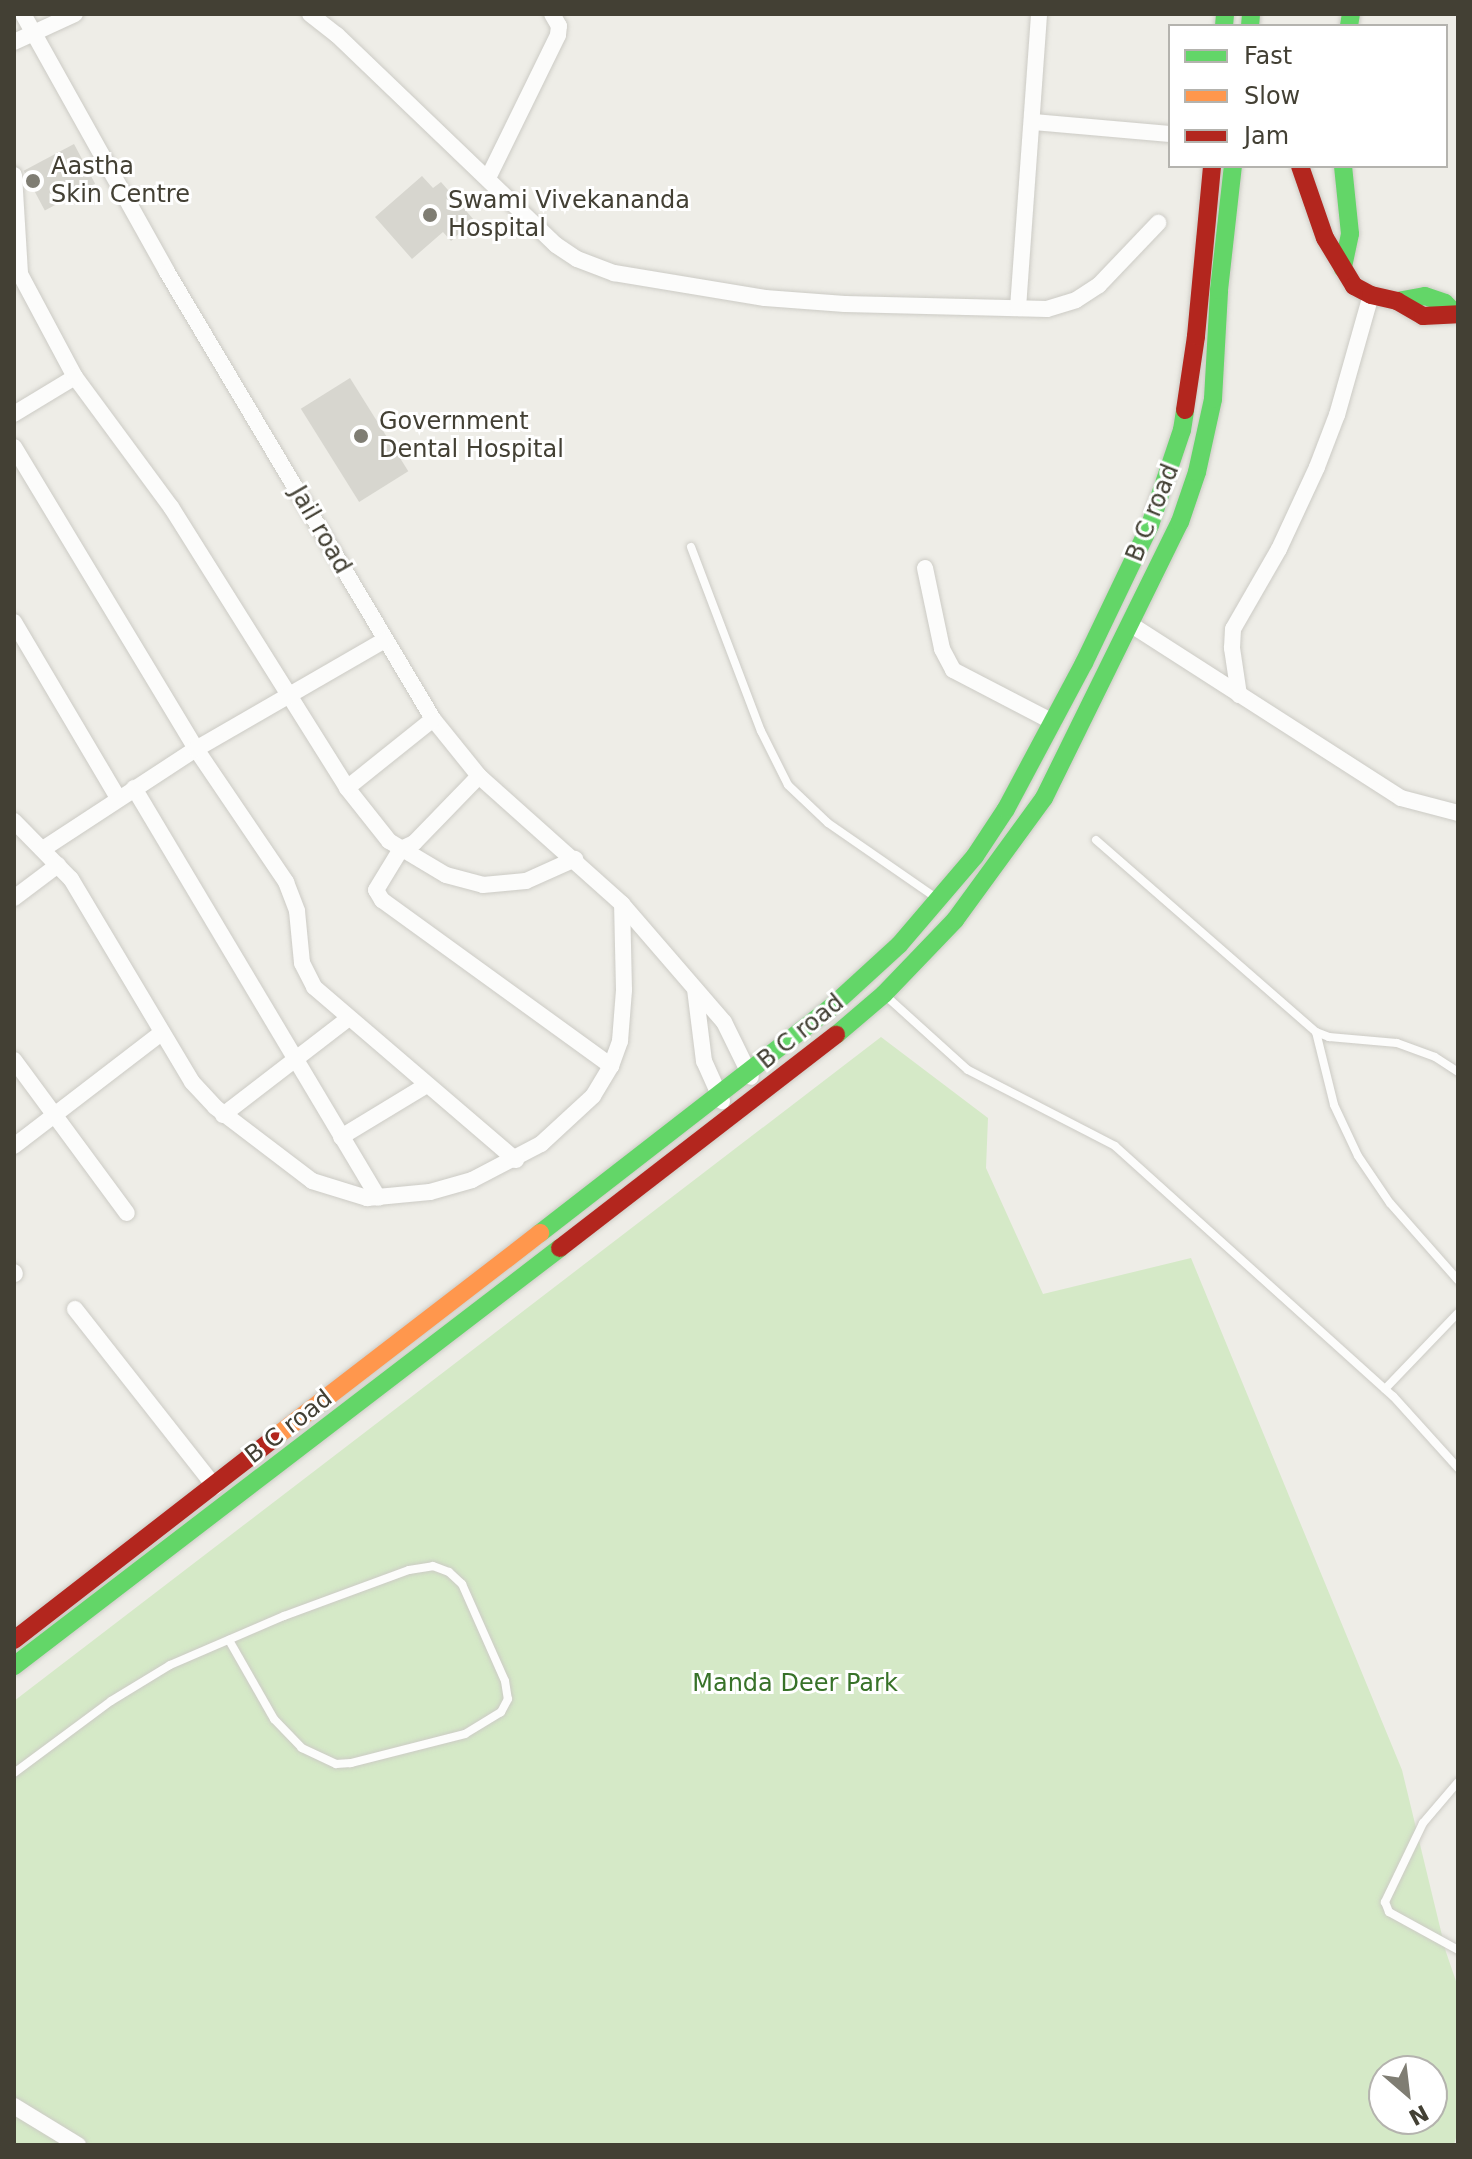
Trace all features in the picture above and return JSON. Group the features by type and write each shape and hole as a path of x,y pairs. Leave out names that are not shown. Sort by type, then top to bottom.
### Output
{"main road":[{"path":"14,1640 215,1487 869,976 975,856 1006,809 1053,722 1150,525 1182,430 1196,336 1212,168"},
{"name":"B C road","path":"14,1666 761,1095 884,994 955,920 1044,798 1180,522 1204,444 1213,399 1219,290 1233,168"},
{"path":"1301,168 1325,238 1354,286 1371,295 1397,301 1423,316 1456,313"},
{"path":"1343,168 1350,234 1343,268"},
{"path":"326,1400 341,1418"}],"street":[{"name":"Jail road","path":"23,14 159,258 433,719 479,776 622,904 695,987 724,1022 761,1095"},
{"path":"14,42 75,14"},
{"path":"310,14 337,35 556,245 577,259 614,273 765,298 845,304 1047,309 1076,300 1118,268 1158,223"},
{"path":"488,178 558,35 559,26 552,14"},
{"path":"1018,308 1039,14"},
{"path":"1033,122 1168,134"},
{"path":"14,175 20,274 75,377 171,507 286,694 376,828 401,849 446,875 483,885 526,881 575,859"},
{"path":"1239,695 1232,648 1233,629 1279,549 1311,481 1337,415 1371,295"},
{"path":"14,414 75,377"},
{"path":"14,447 196,749 286,882 297,911 307,976 323,997 516,1160"},
{"path":"925,568 942,649 953,670 1053,722"},
{"path":"14,622 118,798"},
{"path":"1130,624 1401,798 1458,813"},
{"path":"43,849 118,798 286,694 385,640"},
{"path":"347,788 433,719"},
{"path":"479,776 414,843 401,849 376,890 382,900 611,1066"},
{"path":"134,788 378,1198"},
{"path":"14,821 58,865 107,935 192,1082 223,1115 312,1181 340,1192 378,1198 430,1192 472,1180 516,1160 566,1124 593,1096 611,1066 623,1018 622,904"},
{"path":"14,898 58,865"},
{"path":"695,987 704,1061 717,1094 733,1117"},
{"path":"223,1115 349,1018"},
{"path":"14,1146 161,1033"},
{"path":"14,1060 127,1213"},
{"path":"341,1137 427,1085"},
{"path":"75,1309 215,1487"},
{"path":"14,2106 78,2145"}],"lane":[{"path":"691,547 761,731 788,785 828,823 939,900"},
{"path":"1096,840 1316,1032 1329,1037 1397,1043 1435,1057 1458,1072"},
{"path":"869,976 936,1045 968,1070 1115,1146 1385,1389 1420,1422 1458,1468"},
{"path":"1316,1032 1334,1105 1358,1156 1390,1203 1458,1280"},
{"path":"1385,1389 1458,1313"},
{"path":"14,1773 123,1694 170,1665 229,1640 409,1570 433,1566 449,1572 462,1584 505,1681 508,1699 501,1712 465,1734 351,1763 336,1764 302,1748 274,1719 229,1640"},
{"path":"1458,1782 1423,1823 1385,1902 1389,1912 1458,1950"}],"green space":[{"name":"Manda Deer Park","path":"881,1037 988,1118 986,1168 1043,1294 1191,1258 1402,1770 1446,1952 1458,1987 1458,2131 1454,2145 14,2145 14,1701"}],"building":[{"path":"74,144 95,184 45,210 24,171"},
{"path":"422,176 433,188 441,182 474,220 451,241 443,232 412,259 375,217"},
{"path":"350,378 408,471 359,502 301,409"}],"traffic: fast":[{"path":"1224,24 1225,14"},
{"path":"1250,24 1251,14"},
{"path":"1349,24 1351,14"},
{"path":"836,1035 884,994 955,920 1044,798 1180,522 1197,472 1213,399 1219,290 1233,168"},
{"path":"1343,168 1350,234 1343,268"},
{"path":"1397,301 1425,296 1445,303 1455,313"},
{"path":"540,1233 830,1008 899,945 975,856 1006,809 1084,663 1150,525 1182,430 1185,410"},
{"path":"14,1666 560,1248"}],"traffic: slow":[{"path":"274,1438 540,1233"}],"traffic: jam":[{"path":"1185,410 1196,336 1212,168"},
{"path":"1301,168 1325,238 1354,286 1371,295 1397,301 1423,316 1458,314"},
{"path":"560,1248 836,1035"},
{"path":"14,1640 274,1438"}],"place":[{"name":"Aastha Skin Centre","path":"33,181"},
{"name":"Swami Vivekananda Hospital","path":"430,215"},
{"name":"Government Dental Hospital","path":"361,436"}]}
